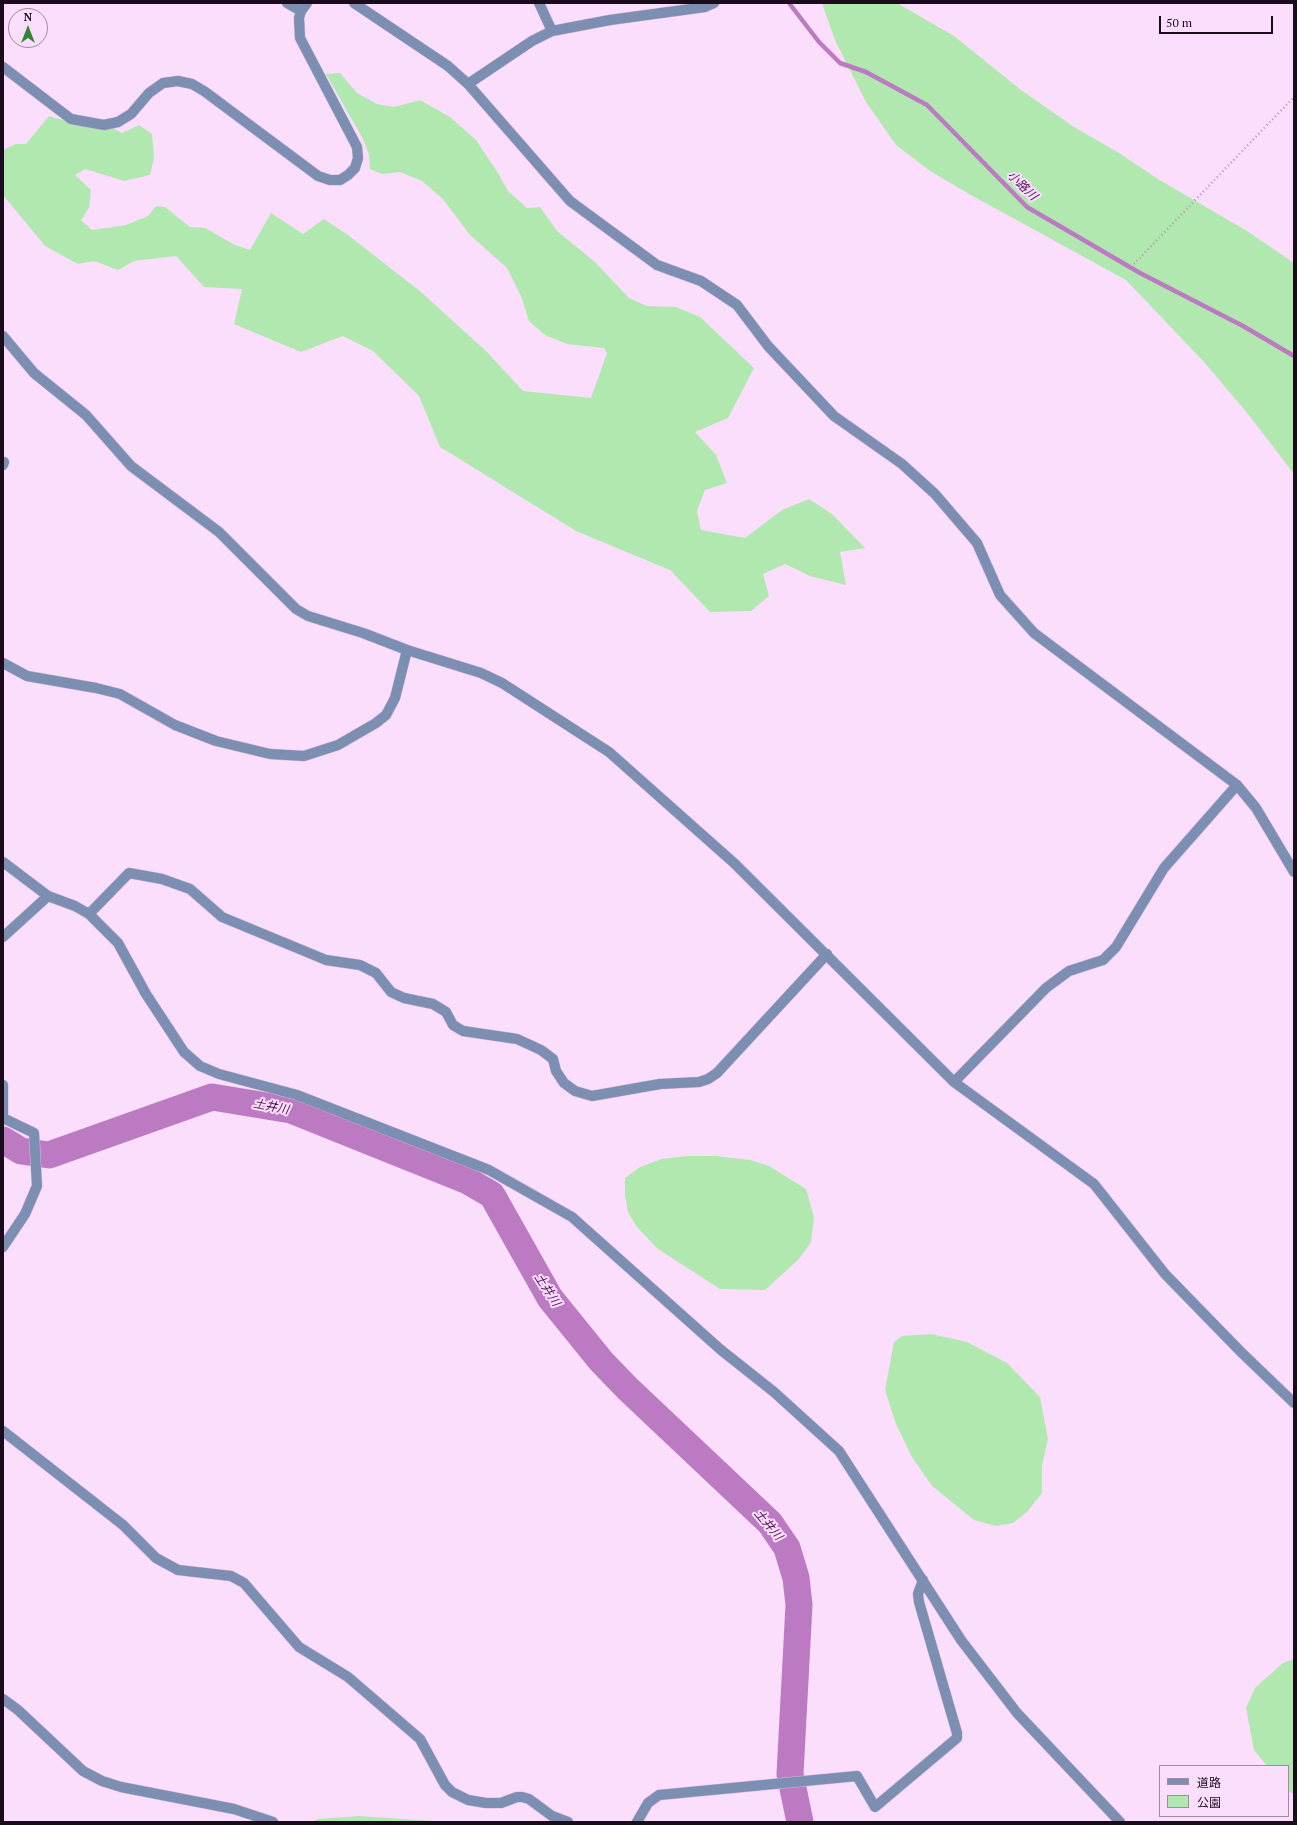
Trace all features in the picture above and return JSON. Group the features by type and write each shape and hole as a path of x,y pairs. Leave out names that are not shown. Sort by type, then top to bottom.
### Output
{"street":[{"path":"3,67 71,119 104,125 118,122 131,114 149,93 163,83 178,81 192,84 204,91 318,176 330,180 340,180 348,176 355,168 358,158 357,147 300,38 298,27 304,7 287,3"},
{"path":"354,3 428,51 468,84 570,201 657,265 701,281 737,305 768,346 834,416 902,464 935,494 977,543 1000,594 1034,633 1236,785 1256,808 1294,872"},
{"path":"538,3 552,31"},
{"path":"468,84 532,41 552,31 610,20 705,7 714,3"},
{"path":"3,336 34,373 86,415 131,466 220,532 296,609 308,616 363,633 407,650 482,673 502,683 609,752 734,863 954,1082 1094,1184 1165,1274 1241,1352 1294,1403"},
{"path":"3,663 27,676 96,688 120,694 174,725 216,741 270,754 304,756 338,745 376,724 386,715 395,698 407,650"},
{"path":"954,1082 1046,988 1070,971 1103,960 1116,947 1164,868 1236,785"},
{"path":"3,862 48,896 75,906 89,914 118,943 146,994 184,1052 200,1066 219,1074 297,1095 489,1170 572,1216 721,1350 814,1426 839,1451 962,1640 1017,1713 1120,1822"},
{"path":"89,914 129,873 162,878 190,889 222,917 326,960 360,965 376,972 391,992 404,998 432,1004 446,1012 454,1025 463,1031 517,1039 540,1050 553,1060 556,1071 564,1083 574,1091 592,1096 660,1084 699,1082 708,1079 717,1073 827,954"},
{"path":"3,936 48,896"},
{"path":"3,1085 3,1118 34,1133 37,1186 25,1214 3,1247"},
{"path":"3,1431 123,1525 156,1558 178,1570 231,1576 244,1583 299,1647 348,1677 420,1739 445,1785 452,1792 468,1800 486,1803 501,1803 522,1796 529,1798 552,1816 568,1822"},
{"path":"637,1822 648,1803 659,1795 782,1783 801,1783 857,1776 875,1807 956,1738 957,1733 919,1602 918,1594 923,1580"},
{"path":"3,1699 18,1710 83,1771 102,1781 121,1787 234,1809 273,1822"}],"path":[{"path":"1134,264 1294,97"}],"green space":[{"path":"822,3 897,3 954,36 1021,90 1074,127 1119,153 1158,179 1247,231 1294,263 1294,474 1248,414 1204,362 1126,280 969,194 930,171 896,145 866,102 835,40"},
{"path":"340,73 357,93 377,104 394,107 420,100 450,117 476,140 508,191 527,208 540,207 557,231 595,262 629,298 647,306 676,307 700,317 754,368 728,418 695,432 716,455 727,483 705,490 697,511 701,530 745,538 782,510 809,499 832,514 865,548 840,552 846,585 810,576 785,564 763,574 769,596 751,611 710,612 670,570 576,531 440,447 419,396 373,351 343,336 301,352 234,324 242,289 204,287 176,256 134,261 118,270 94,261 78,264 45,246 3,195 3,150 16,144 26,144 49,116 87,127 115,129 122,133 139,125 152,134 154,158 150,175 124,181 85,169 75,175 91,190 89,208 81,220 92,230 126,225 148,216 156,206 165,207 190,227 205,228 235,245 250,250 271,213 303,234 324,219 348,235 421,292 487,352 523,391 591,398 607,353 604,348 567,344 545,335 529,321 521,296 507,268 469,234 443,199 422,181 400,172 382,174 370,169 369,155 363,139 326,74"},
{"path":"687,1156 716,1156 750,1160 769,1166 806,1189 814,1217 811,1242 799,1259 765,1290 720,1289 658,1249 636,1226 628,1212 625,1195 625,1178 640,1167 662,1159"},
{"path":"931,1334 967,1342 1007,1363 1040,1397 1048,1439 1042,1465 1042,1493 1027,1512 1013,1523 996,1526 974,1520 932,1486 912,1457 896,1424 885,1390 894,1342 902,1336"},
{"path":"1294,1659 1294,1795 1289,1791 1289,1765 1266,1765 1254,1750 1246,1708 1255,1688 1283,1663"},
{"path":"359,1816 447,1822 311,1822 319,1819"}],"waterway":[{"name":"小路川","path":"789,3 819,42 840,63 866,72 927,105 1027,207 1140,273 1243,326 1294,356"},
{"name":"土井川","path":"3,1140 21,1151 49,1155 212,1097 291,1110 468,1181 492,1195 550,1298 601,1361 627,1388 770,1523 787,1548 796,1578 799,1605 790,1774 800,1822"}]}
